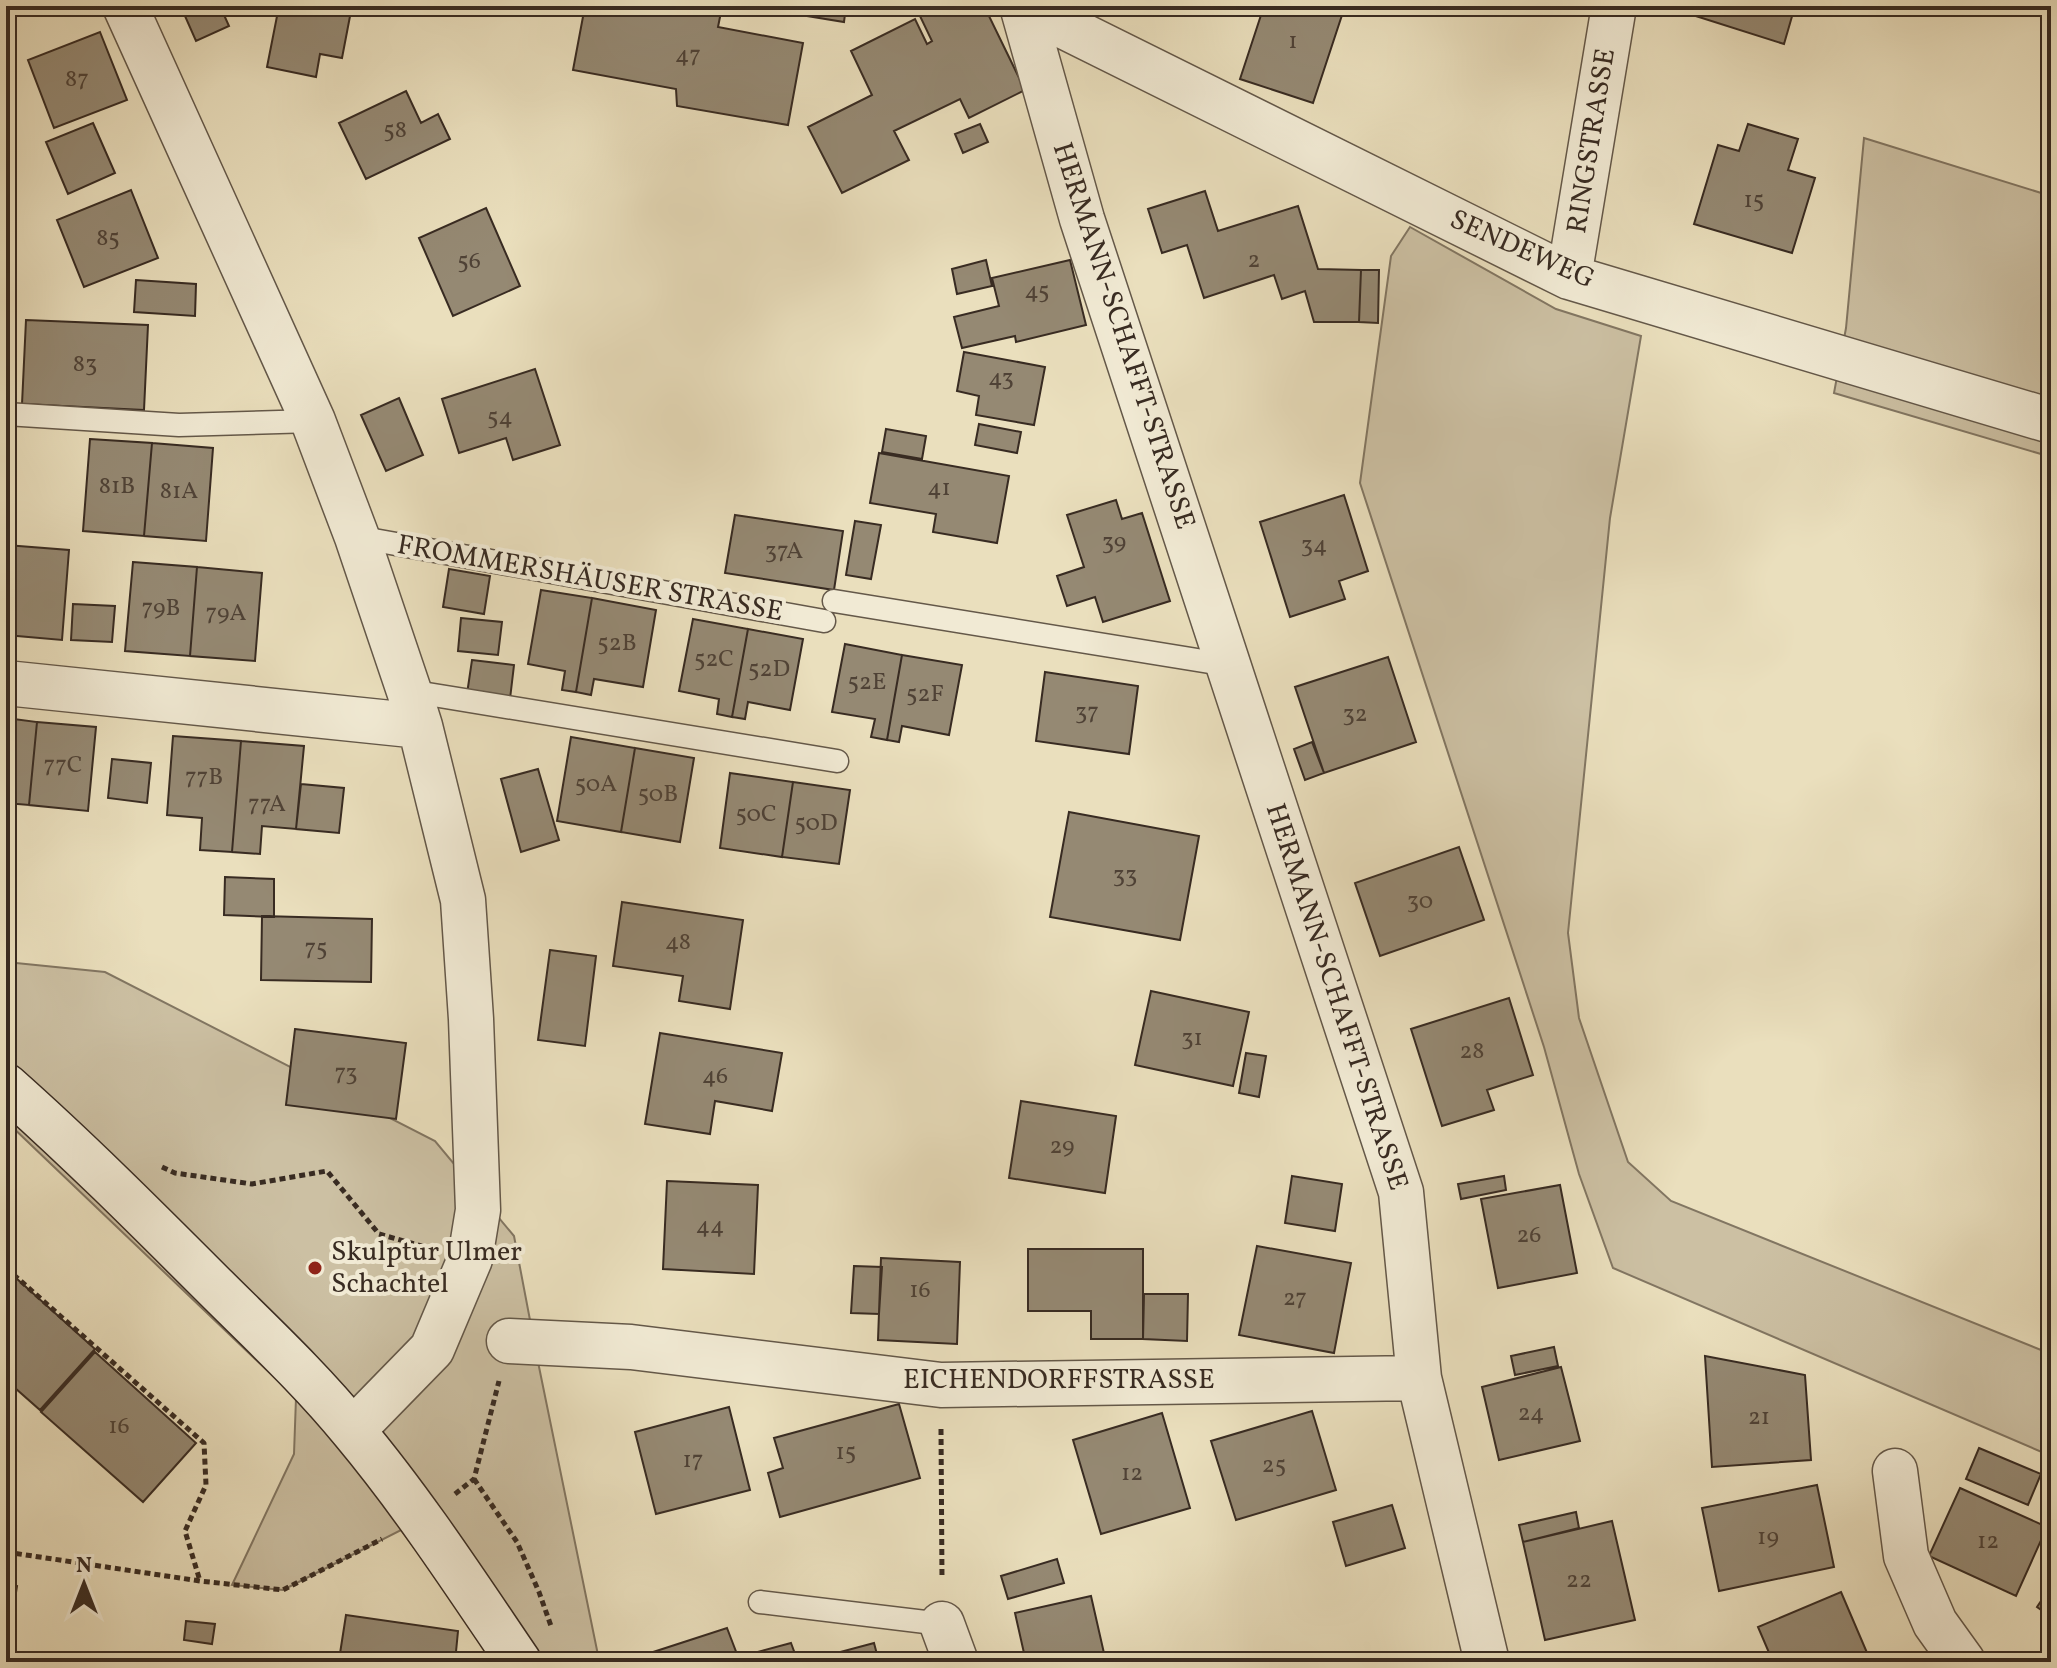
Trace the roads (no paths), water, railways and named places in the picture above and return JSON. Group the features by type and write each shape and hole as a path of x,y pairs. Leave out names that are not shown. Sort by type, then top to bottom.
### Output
{"street":[{"name":"FROMMERSHÄUSER STRASSE","path":"125,6 313,421 357,537 415,708 463,900 478,1210 470,1259 432,1349 353,1430"},
{"name":"SENDEWEG","path":"1022,6 1569,277 2051,421"},
{"name":"HERMANN-SCHAFFT-STRASSE","path":"1022,6 1082,219 1401,1192 1419,1378 1487,1662"},
{"name":"RINGSTRASSE","path":"1569,277 1614,6"},
{"path":"6,683 415,708"},
{"path":"6,1086 118,1190 303,1375 353,1430 421,1519 519,1662"},
{"name":"EICHENDORFFSTRASSE","path":"509,1341 631,1347 941,1385 1419,1378"},
{"path":"1895,1471 1906,1556 1935,1623 1963,1662"}],"lane":[{"path":"6,414 179,425 313,421"},
{"name":"FROMMERSHÄUSER STRASSE","path":"357,537 829,611 1228,665"},
{"path":"415,708 837,761"},
{"path":"760,1602 949,1643"}],"place":[{"name":"Skulptur Ulmer Schachtel","path":"315,1268"}]}
